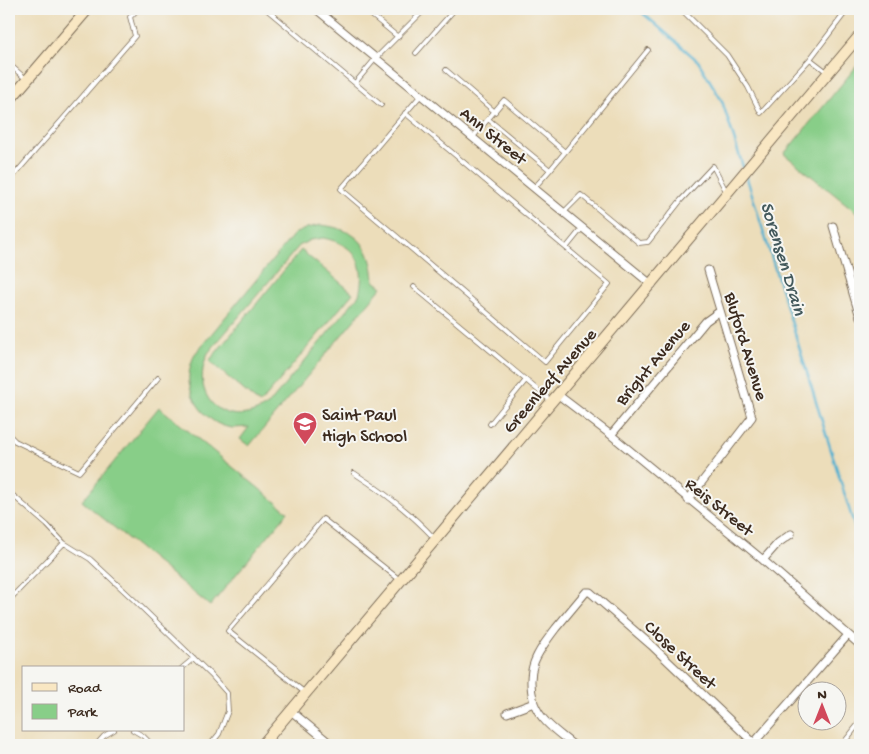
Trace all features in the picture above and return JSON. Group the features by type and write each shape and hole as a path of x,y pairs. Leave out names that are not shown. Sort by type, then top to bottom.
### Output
{"main road":[{"path":"10,99 88,9"},
{"name":"Greenleaf Avenue","path":"262,745 554,397 652,285 860,35"}],"street":[{"name":"Ann Street","path":"316,9 652,285"},
{"path":"833,226 860,317"},
{"name":"Bluford Avenue","path":"688,500 752,417 708,270"},
{"name":"Bright Avenue","path":"611,435 706,321 720,311"},
{"name":"Reis Street","path":"554,397 611,435 763,560 860,644"},
{"path":"763,560 778,543 790,534"},
{"name":"Close Street","path":"534,703 531,686 532,669 538,651 586,592 593,593 753,744"},
{"path":"753,744 848,635"},
{"path":"507,712 534,703 544,721 573,745"},
{"path":"291,711 332,745"}],"lane":[{"path":"9,12 12,9"},
{"path":"9,182 135,36 130,17 138,9"},
{"path":"266,9 382,105"},
{"path":"364,9 398,37"},
{"path":"355,83 376,58 425,9"},
{"path":"416,53 455,9"},
{"path":"681,9 727,55 748,87 761,114 810,59 848,9"},
{"path":"534,188 648,50"},
{"path":"810,59 829,73"},
{"path":"9,64 27,80"},
{"path":"446,70 495,112"},
{"path":"405,114 609,284 545,362 341,189 421,95"},
{"path":"473,137 504,100 565,152"},
{"path":"488,119 550,170"},
{"path":"564,212 581,195 639,243 643,243 648,242 681,200 713,166 729,193"},
{"path":"566,248 582,227"},
{"path":"414,287 526,380 554,397"},
{"path":"9,435 15,441 79,472 158,378"},
{"path":"490,424 526,380"},
{"path":"354,473 382,490 421,523 436,539"},
{"path":"9,492 47,525 64,543 90,559 194,658 227,693 228,711 219,734 210,745"},
{"path":"306,694 228,630 323,519 400,580"},
{"path":"9,600 64,543"},
{"path":"184,666 194,658"},
{"path":"842,745 860,722"},
{"path":"96,745 110,732"},
{"path":"136,732 152,745"}],"green space":[{"path":"860,62 860,215 784,154"},
{"path":"321,225 344,230 353,235 366,249 373,268 374,281 382,287 249,446 240,439 249,427 233,428 217,423 198,406 189,382 191,365 194,355 294,234 307,228","holes":["323,238 334,241 351,250 360,265 361,284 359,295 269,404 254,412 240,415 227,413 216,407 208,397 203,384 203,370 208,353 299,246 310,240"]},
{"path":"301,250 353,293 260,404 209,361"},
{"path":"159,407 288,512 210,606 82,501"}],"waterway":[{"name":"Sorensen Drain","path":"638,9 698,61 722,101 744,170"},
{"name":"Sorensen Drain","path":"746,175 860,544"}],"place":[{"name":"Saint Paul High School","path":"305,445"}]}
